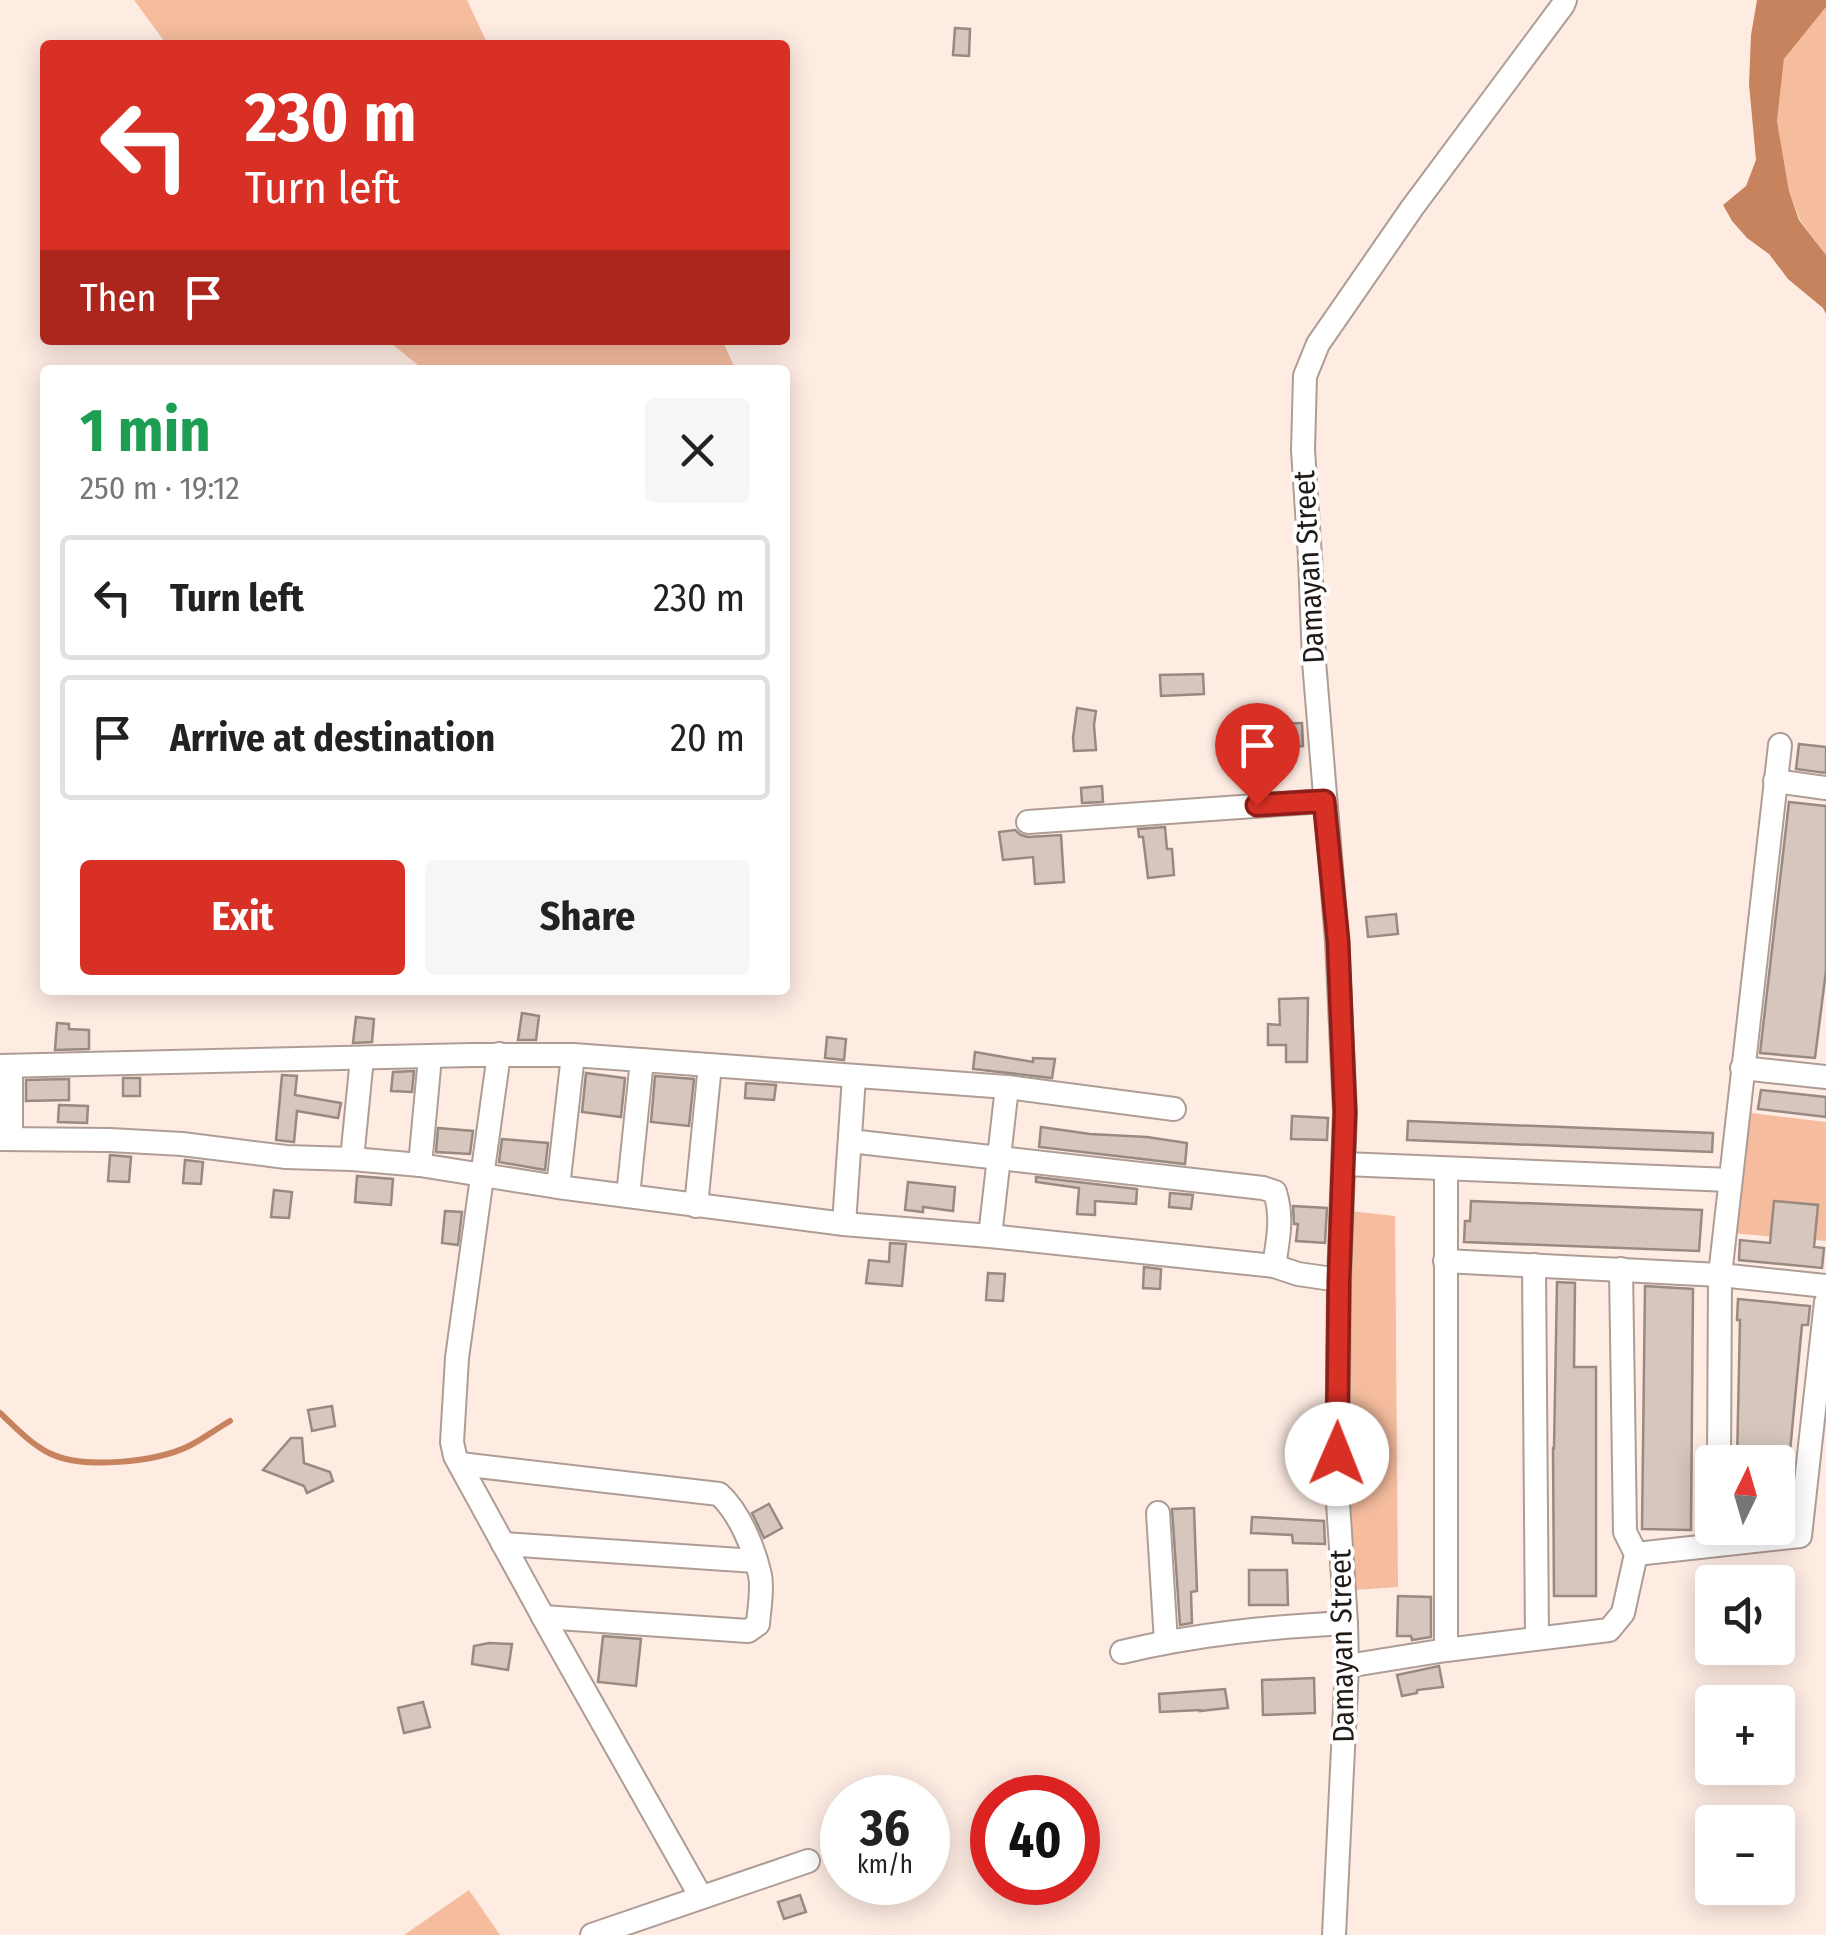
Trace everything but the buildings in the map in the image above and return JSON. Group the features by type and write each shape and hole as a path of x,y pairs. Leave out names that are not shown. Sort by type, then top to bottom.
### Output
{"street":[{"name":"Damayan Street","path":"1334,1935 1346,1666 1336,1488 1345,1112 1338,941 1318,726 1303,450 1305,376 1318,344 1381,252 1565,0"},
{"path":"1719,1445 1720,1275 1780,745"},
{"path":"1775,781 1826,788"},
{"path":"1028,822 1324,801"},
{"path":"499,1054 456,1374 452,1442 455,1456 701,1897"},
{"path":"558,1187 573,1055"},
{"path":"1174,1109 1007,1087 573,1055 6,1066 6,1139 182,1144 286,1158 420,1165 696,1206 1274,1266 1339,1280"},
{"path":"420,1165 430,1056"},
{"path":"352,1160 362,1058"},
{"path":"628,1196 642,1060"},
{"path":"696,1206 710,1065"},
{"path":"1742,1068 1826,1077"},
{"path":"844,1224 854,1077"},
{"path":"990,1236 1007,1087"},
{"path":"850,1141 1263,1188 1275,1192 1281,1220 1274,1266"},
{"path":"1344,1164 1730,1180"},
{"path":"1446,1170 1446,1650"},
{"path":"1445,1261 1720,1275 1826,1286"},
{"path":"1534,1265 1538,1638"},
{"path":"1346,1666 1609,1630 1623,1612 1636,1554 1625,1532 1621,1269"},
{"path":"1795,1536 1800,1536 1826,1302"},
{"path":"460,1464 719,1494 728,1503 761,1578 758,1624 748,1631 543,1617"},
{"path":"1158,1513 1166,1642"},
{"path":"1636,1554 1695,1541"},
{"path":"503,1544 755,1560"},
{"path":"1122,1652 1270,1626 1346,1624"},
{"path":"592,1935 808,1861"}],"shaded area":[{"path":"134,0 467,0 486,40 163,40"},
{"path":"1757,0 1826,0 1826,7 1784,59 1777,121 1789,191 1799,220 1826,255 1826,314 1788,279 1769,254 1747,238 1723,205 1746,186 1756,160 1749,84"},
{"path":"1826,7 1826,255 1800,220 1789,191 1777,121 1784,59"},
{"path":"393,345 724,345 734,365 418,365"},
{"path":"1743,1112 1826,1122 1826,1241 1731,1233"},
{"path":"1351,1211 1395,1216 1398,1587 1354,1590 1348,1485"},
{"path":"469,1890 500,1935 404,1935"}],"waterway":[{"path":"0,1413 49,1453 100,1462 139,1460 175,1452 230,1421"}],"route":[{"path":"1257,805 1324,801 1338,941 1345,1112 1337,1454"}]}
